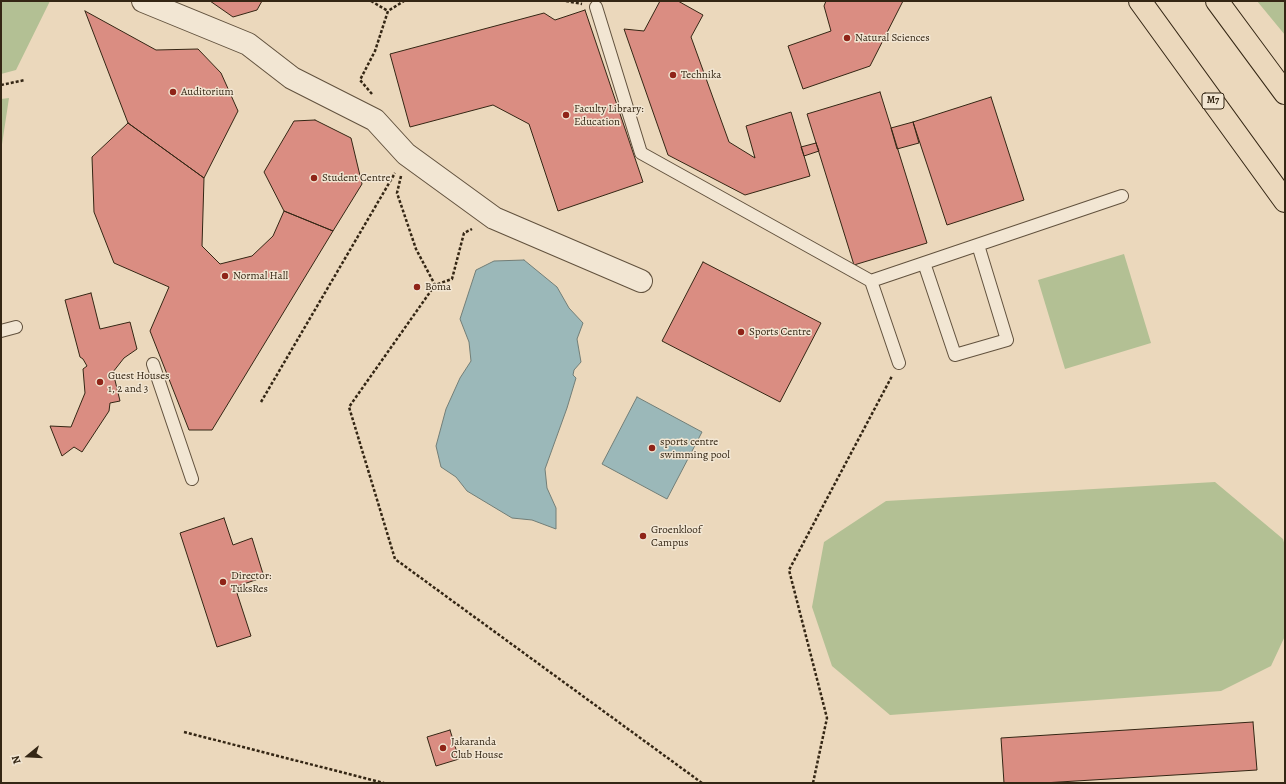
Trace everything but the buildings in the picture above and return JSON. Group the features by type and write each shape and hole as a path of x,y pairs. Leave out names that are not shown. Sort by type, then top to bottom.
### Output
{"main road":[{"name":"M7","path":"1140,1 1285,201"},
{"path":"1218,1 1285,93"}],"street":[{"path":"143,1 248,44 292,78 375,120 406,154 494,218 641,281"}],"lane":[{"path":"596,7 641,153 871,281 899,363"},
{"path":"871,281 1122,196"},
{"path":"924,263 954,356 1007,340 978,245"},
{"path":"1,331 16,327"},
{"path":"153,364 192,479"}],"path":[{"path":"371,1 388,11"},
{"path":"1,85 25,80"},
{"path":"261,402 406,154"},
{"path":"435,285 349,407 395,559 702,783"},
{"path":"813,783 827,718 789,570 899,363"},
{"path":"184,732 384,783"}],"green space":[{"path":"1,1 50,1 16,70 1,74"},
{"path":"1257,1 1285,1 1285,35"},
{"path":"9,98 1,151 1,99"},
{"path":"1124,254 1151,343 1065,369 1038,280"},
{"path":"1215,482 1283,539 1285,546 1285,636 1271,666 1221,691 890,715 832,666 812,607 824,542 886,501"}],"water":[{"path":"524,260 557,287 569,308 583,323 577,339 581,362 574,370 573,375 576,378 545,469 547,488 556,508 556,529 532,520 512,518 467,491 456,477 441,467 436,446 446,409 460,378 471,361 469,342 460,319 476,270 494,261"},
{"name":"sports centre swimming pool","path":"637,397 702,432 667,499 602,464"}],"place":[{"name":"Natural Sciences","path":"847,38"},
{"name":"Technika","path":"673,75"},
{"name":"Auditorium","path":"173,92"},
{"name":"Faculty Library: Education","path":"566,115"},
{"name":"Student Centre","path":"314,178"},
{"name":"Normal Hall","path":"225,276"},
{"name":"Boma","path":"417,287"},
{"name":"Sports Centre","path":"741,332"},
{"name":"Guest Houses 1, 2 and 3","path":"100,382"},
{"name":"sports centre swimming pool","path":"652,448"},
{"name":"Groenkloof Campus","path":"643,536"},
{"name":"Director: TuksRes","path":"223,582"},
{"name":"Jakaranda Club House","path":"443,748"}]}
